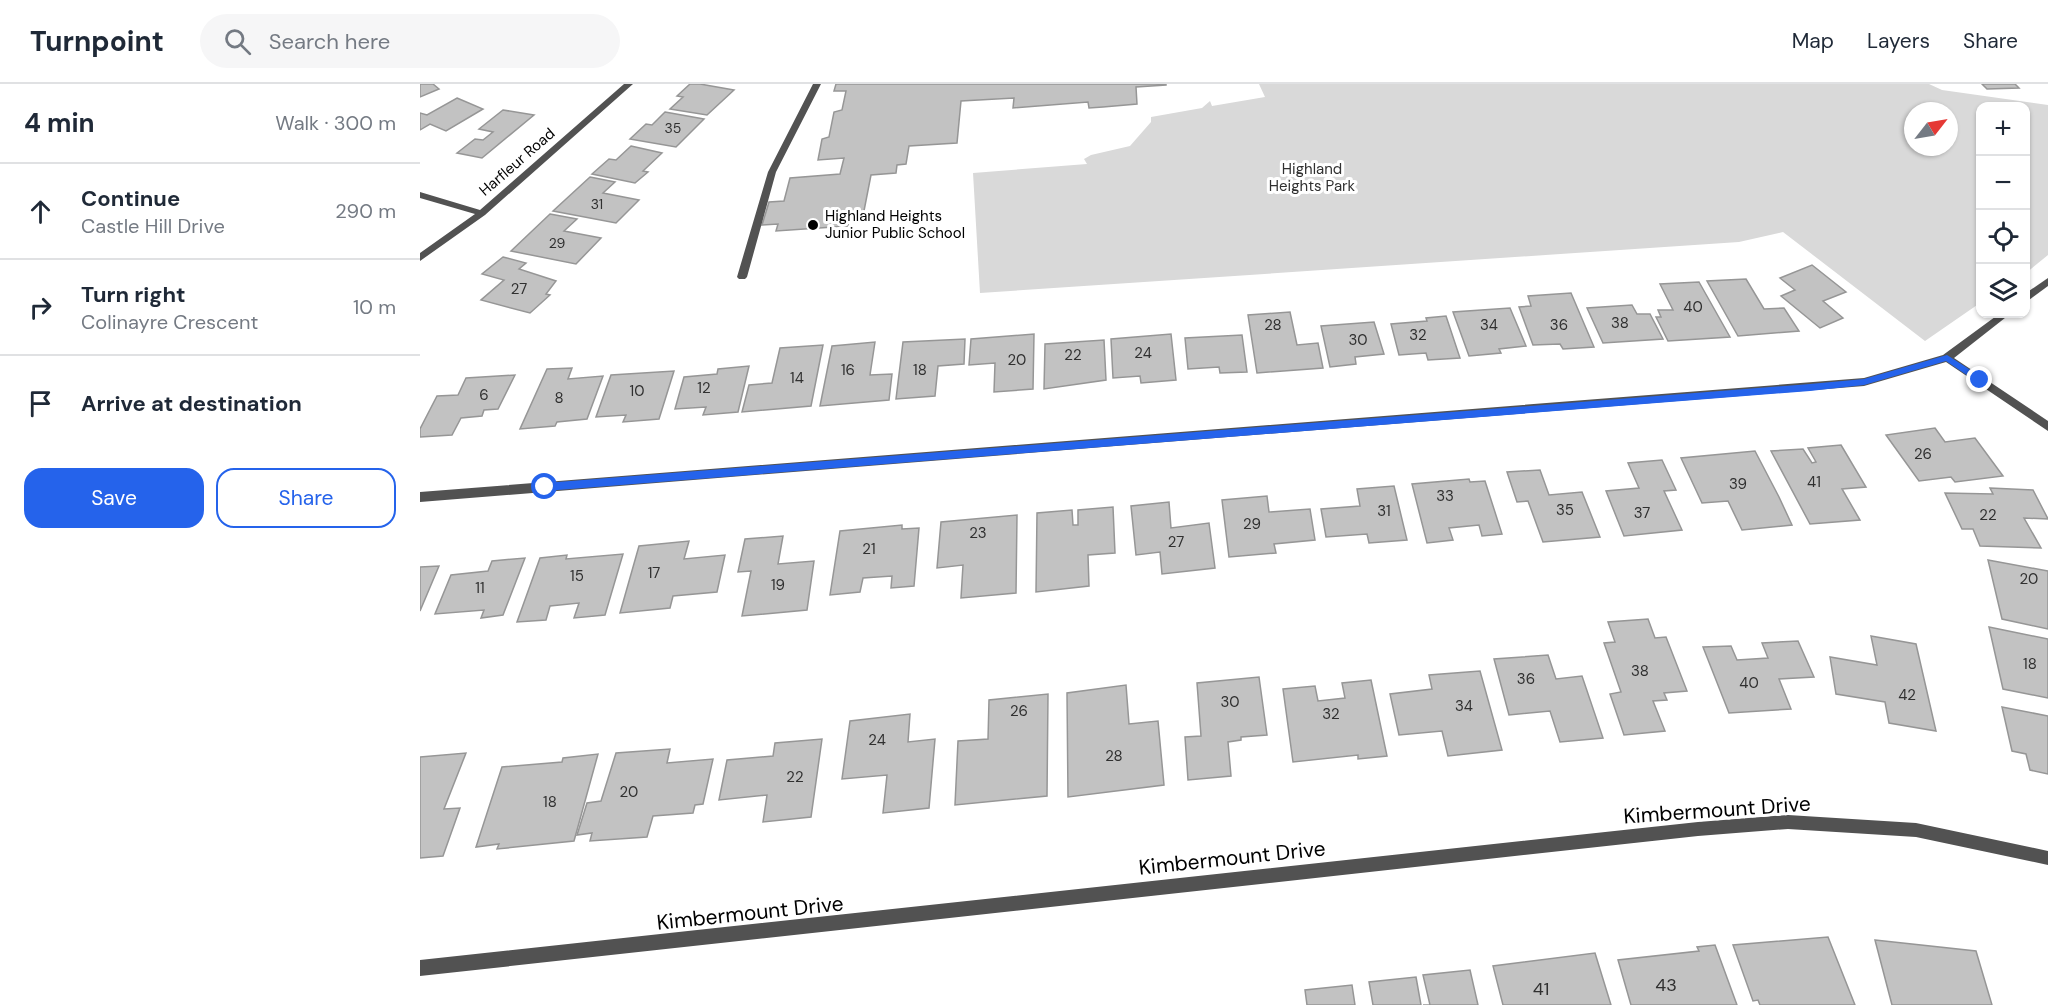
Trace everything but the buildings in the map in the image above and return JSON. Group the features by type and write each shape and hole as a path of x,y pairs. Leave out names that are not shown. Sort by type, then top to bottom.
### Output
{"street":[{"name":"Harfleur Road","path":"420,258 482,213 629,84"},
{"path":"742,277 772,172 817,84"},
{"path":"420,195 482,213"},
{"path":"2030,294 2048,280"},
{"path":"420,497 1864,382 1947,358 2000,318"},
{"path":"1947,358 2048,427"},
{"name":"Kimbermount Drive","path":"420,968 866,922 1068,896 1698,829 1788,822 1916,830 2048,858"}],"green space":[{"name":"Highland Heights Park","path":"1259,84 1929,84 1942,90 2027,102 1976,102 1976,306 1925,341 1783,232 1739,242 980,293 973,173 1087,164 1084,159 1091,155 1130,146 1151,122 1151,117 1202,108 1210,101 1212,106 1265,97"},
{"name":"Highland Heights Park","path":"2030,102 2048,105 2048,255 2030,270"}],"place":[{"name":"Highland Heights Junior Public School","path":"813,225"}],"route":[{"path":"545,487 1810,387 1864,382 1947,358 1980,380"}]}
